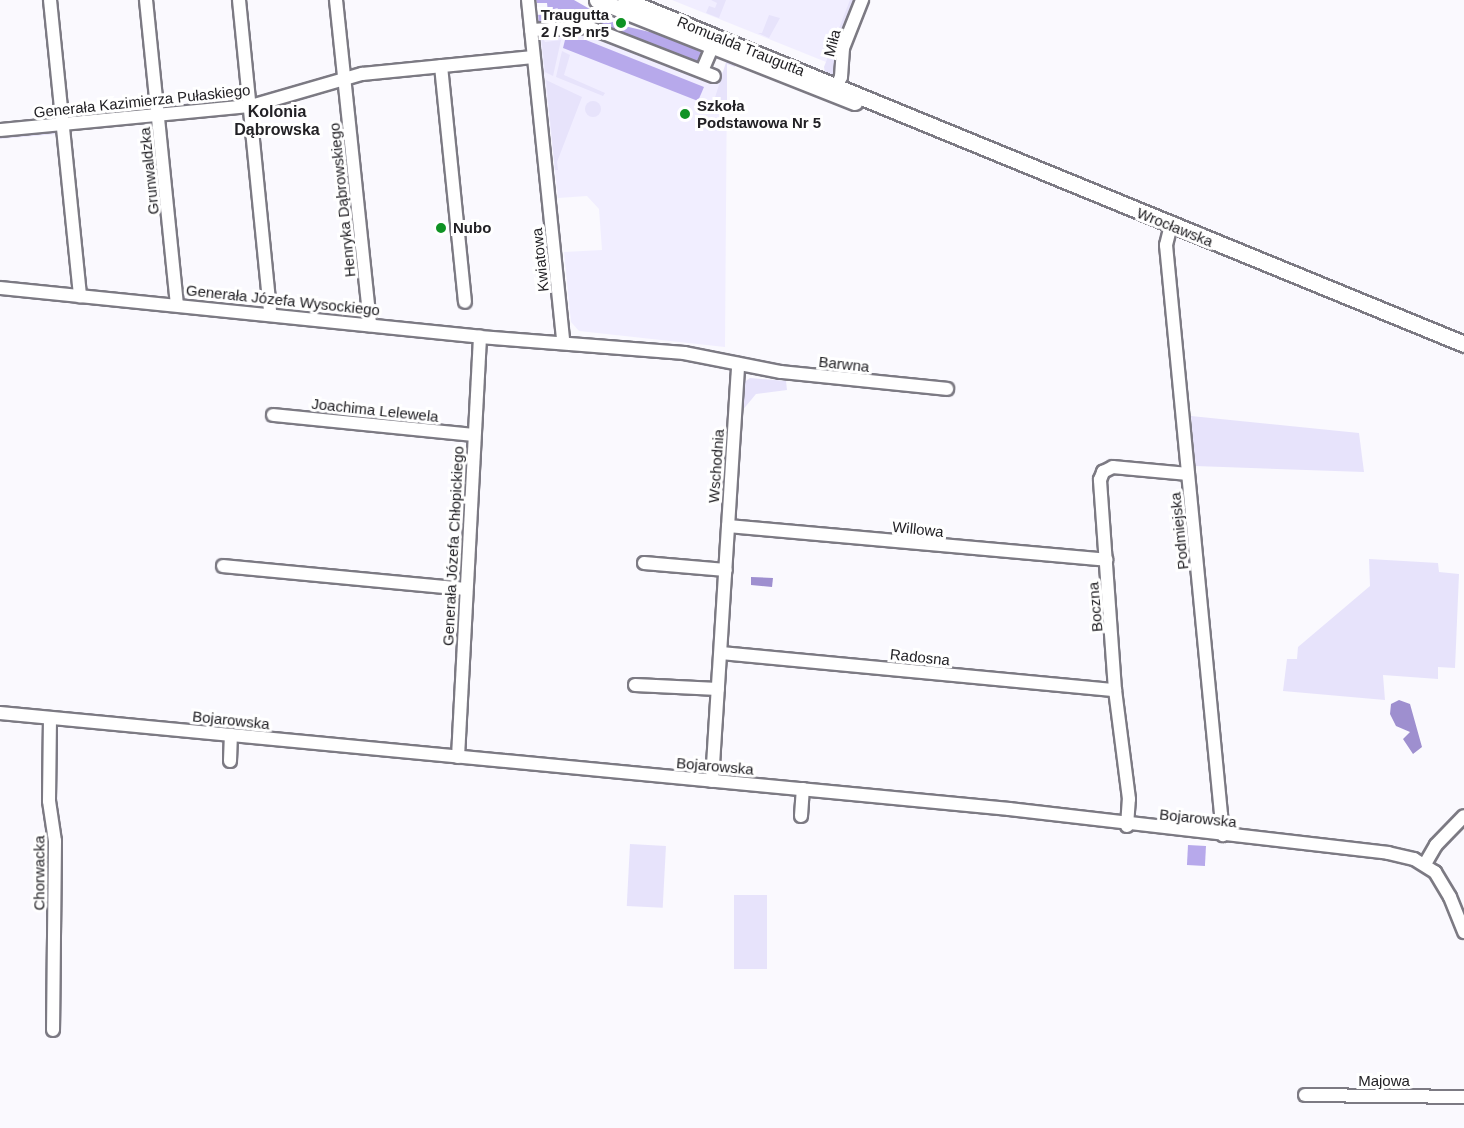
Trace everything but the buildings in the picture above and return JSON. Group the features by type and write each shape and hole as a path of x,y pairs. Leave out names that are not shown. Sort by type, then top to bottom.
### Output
{"street":[{"path":"50,0 80,296"},
{"name":"Grunwaldzka","path":"146,0 177,304"},
{"path":"239,0 270,314"},
{"name":"Henryka Dąbrowskiego","path":"336,0 370,325"},
{"name":"Kwiatowa","path":"528,0 563,341"},
{"name":"Romualda Traugutta","path":"597,0 773,71"},
{"name":"Romualda Traugutta","path":"625,0 831,86"},
{"name":"Miła","path":"831,86 862,0"},
{"path":"531,30 588,27 708,74 712,47"},
{"name":"Generała Kazimierza Pułaskiego","path":"0,130 251,106 344,79 533,57"},
{"path":"441,66 465,302"},
{"name":"Wrocławska","path":"773,71 831,86 1464,344"},
{"name":"Podmiejska","path":"1171,225 1166,245 1223,835"},
{"name":"Generała Józefa Wysockiego","path":"0,287 480,337 563,341"},
{"name":"Generała Józefa Chłopickiego","path":"458,757 473,435 480,337"},
{"path":"563,341 684,352 738,364"},
{"name":"Barwna","path":"738,364 947,389"},
{"name":"Wschodnia","path":"712,781 738,364"},
{"name":"Joachima Lelewela","path":"273,415 473,435"},
{"name":"Boczna","path":"1128,826 1129,799 1115,690 1100,485 1103,472 1118,467 1188,474"},
{"name":"Willowa","path":"728,526 1106,560"},
{"path":"644,563 726,570"},
{"path":"223,566 465,589"},
{"name":"Radosna","path":"721,653 1115,690"},
{"path":"635,685 718,689"},
{"name":"Bojarowska","path":"0,713 1009,809 1128,826 1388,853 1425,864"},
{"name":"Chorwacka","path":"50,718 49,801 55,841 53,1030"},
{"path":"230,761 231,735"},
{"path":"801,816 802,789"},
{"path":"1464,816 1436,845 1425,864 1446,889 1464,932"},
{"name":"Majowa","path":"1305,1095 1464,1097"}],"shaded area":[{"path":"536,0 574,0 616,24 671,37 704,54 699,63 693,62 594,23 560,22 559,14 543,16 543,24 539,24 538,13 548,12 547,3 537,3"},
{"path":"672,0 857,0 831,64"},
{"path":"711,0 726,0 719,18 706,13 709,6 715,8 717,3"},
{"path":"850,0 860,0 837,78 825,73 824,67"},
{"path":"549,2 727,74 725,347 579,331 571,322 564,252 602,250 599,209 587,196 558,198 537,11 546,11"},
{"path":"769,15 780,18 769,38 758,33 762,33"},
{"path":"541,35 545,42 561,40 553,76 545,72"},
{"path":"565,40 586,40 704,87 698,101 563,48"},
{"path":"562,51 570,55 564,75 605,93 603,96 556,77"},
{"path":"727,59 736,63 735,67 727,64 727,109 713,104"},
{"path":"546,80 582,97 557,162 558,170 555,170"},
{"path":"593,101 601,109 593,117 585,109"},
{"path":"53,132 56,134 0,139 0,137"},
{"path":"750,378 786,381 787,390 756,394 741,412 743,383"},
{"path":"1191,416 1359,433 1364,472 1195,466"},
{"path":"1369,559 1438,563 1439,572 1459,574 1455,668 1438,667 1438,679 1383,675 1385,700 1283,691 1287,659 1297,659 1298,647 1370,586"},
{"path":"751,577 773,578 772,587 751,585"},
{"path":"1399,700 1410,704 1422,747 1413,754 1403,739 1410,732 1396,726 1390,714 1391,704"},
{"path":"630,844 666,846 663,908 627,906"},
{"path":"1188,845 1206,846 1205,866 1187,865"},
{"path":"734,895 767,895 767,969 734,969"}],"place":[{"name":"Traugutta 2 / SP nr5","path":"621,23"},
{"name":"Szkoła Podstawowa Nr 5","path":"685,114"},
{"name":"Nubo","path":"441,228"}],"district":[{"name":"Kolonia Dąbrowska","path":"277,121"}]}
